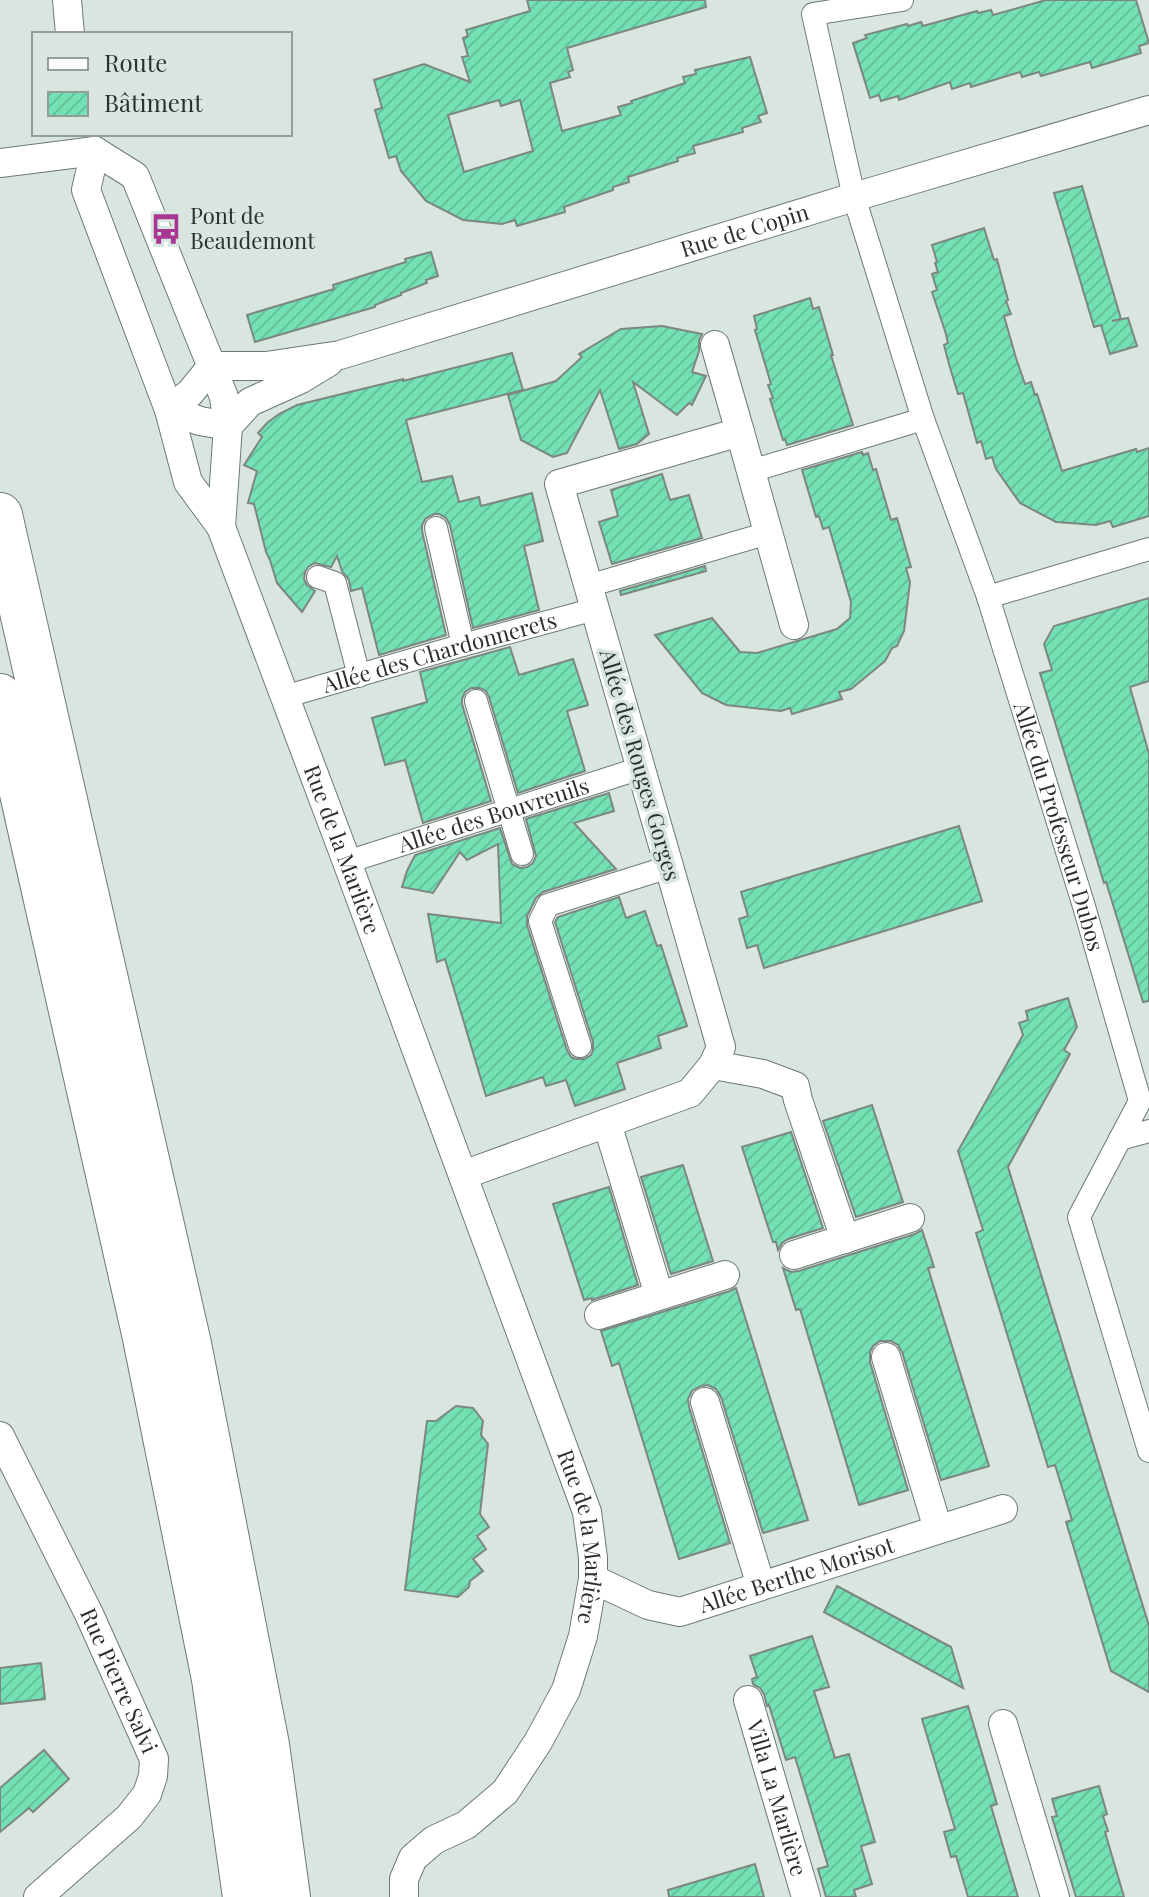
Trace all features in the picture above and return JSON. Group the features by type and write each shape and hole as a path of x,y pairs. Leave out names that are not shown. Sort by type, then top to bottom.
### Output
{"highway":[{"path":"0,515 189,1344 267,1745 288,1897"},
{"path":"0,696 155,1385 214,1679 245,1897"}],"street":[{"path":"67,0 70,32"},
{"name":"Allée du Professeur Dubos","path":"902,0 813,14 854,197 923,419 988,597 1083,903 1140,1101 1079,1217 1149,1451"},
{"name":"Rue de Copin","path":"212,366 266,366 340,355 1149,110"},
{"path":"12,161 91,142"},
{"name":"Rue de la Marlière","path":"91,142 135,176 224,397 228,426 221,527"},
{"name":"Rue de la Marlière","path":"91,142 86,190 169,410 188,482 221,527 587,1512 593,1579 583,1636 566,1690 538,1742 505,1792 466,1825 434,1840 413,1858 404,1879 404,1897"},
{"path":"715,345 794,625"},
{"name":"Rue de Copin","path":"228,426 250,402 301,379 340,355"},
{"path":"169,410 190,393 212,366"},
{"path":"169,410 200,421 228,426"},
{"path":"751,471 923,419"},
{"name":"Allée des Rouges Gorges","path":"717,1056 669,867 559,484 740,432"},
{"path":"436,528 463,645"},
{"name":"Allée des Chardonnerets","path":"284,697 463,645 768,533"},
{"path":"988,597 1149,549"},
{"path":"318,577 335,583 359,676"},
{"path":"476,701 522,854"},
{"name":"Allée des Bouvreuils","path":"347,862 641,768"},
{"path":"580,1046 540,921 548,905 669,867"},
{"path":"463,1175 690,1093 717,1056 795,1086 845,1239"},
{"path":"607,1123 659,1295"},
{"path":"1120,1139 1149,1131"},
{"path":"794,1255 910,1218"},
{"path":"599,1315 725,1275"},
{"path":"886,1357 938,1529"},
{"path":"705,1402 761,1586"},
{"name":"Rue Pierre Salvi","path":"0,1436 89,1614 154,1759 147,1794 129,1817 38,1897"},
{"name":"Allée Berthe Morisot","path":"593,1579 648,1605 680,1612 1003,1509"},
{"name":"Villa La Marlière","path":"748,1700 806,1897"},
{"path":"1003,1724 1055,1897"}],"building":[{"path":"527,0 705,0 706,7 567,48 573,70 568,72 570,77 550,83 562,131 621,115 618,107 685,83 683,77 696,74 695,70 750,57 767,113 758,116 761,122 742,128 743,132 693,146 695,153 628,177 629,182 613,187 613,190 564,207 565,212 517,226 515,220 502,224 463,220 426,201 401,171 396,156 389,158 375,110 382,108 374,80 424,64 470,82 462,57 468,56 463,38 468,36 466,30 530,11","holes":["499,100 501,106 520,100 533,151 464,172 448,115"]},
{"path":"1046,0 1136,0 1149,43 1139,46 1141,53 1092,68 1090,62 1041,76 1039,72 1022,77 1020,72 971,87 970,83 952,89 950,82 899,100 898,96 881,101 879,95 870,98 853,43 867,38 865,35 907,24 921,22 923,26 977,11 991,10 993,15"},
{"path":"1082,186 1121,319 1112,321 1128,318 1137,346 1110,354 1101,325 1094,327 1054,193"},
{"path":"984,228 994,260 997,259 1008,300 1011,314 1004,316 1016,358 1025,384 1031,382 1037,394 1062,471 1149,448 1149,516 1113,527 1110,521 1096,525 1056,522 1020,503 996,469 992,457 986,459 981,441 977,443 963,393 958,394 944,345 948,343 946,334 932,292 937,290 932,274 938,272 932,245"},
{"path":"431,252 438,276 426,280 427,283 375,307 255,342 247,315 334,289 333,285"},
{"path":"810,298 813,309 819,307 853,425 787,445 770,399 773,398 768,385 771,384 755,330 754,316"},
{"path":"662,326 702,334 692,372 706,376 692,405 689,403 677,415 633,382 649,434 637,444 619,449 600,390 567,453 553,457 521,440 508,395 556,381 582,357 579,354 621,329"},
{"path":"512,353 523,390 406,420 422,482 452,476 459,502 479,497 481,506 532,493 543,541 524,546 539,610 473,628 450,525 446,518 434,514 426,518 422,531 446,635 379,655 362,588 351,591 337,556 331,567 315,563 308,567 304,579 315,591 302,612 277,583 254,504 248,503 257,471 244,465 262,437 258,433 279,414 297,405"},
{"path":"862,452 863,455 868,453 873,470 876,469 891,520 897,518 911,567 906,568 910,582 904,631 897,646 892,648 885,661 851,689 839,692 842,699 792,714 790,708 781,711 726,705 702,693 655,635 712,618 740,652 757,653 837,629 850,618 851,602 829,527 823,529 819,516 816,517 802,470"},
{"path":"662,474 670,500 689,495 702,538 612,564 599,522 618,516 611,490"},
{"path":"705,566 706,571 621,595 620,591"},
{"path":"1149,598 1149,681 1130,687 1149,754 1149,1001 1143,1002 1040,673 1052,670 1044,644 1054,626"},
{"path":"510,647 519,675 573,659 588,705 567,711 585,771 518,793 489,697 480,688 471,688 465,692 462,704 491,801 423,823 405,760 385,765 372,718 427,702 420,672"},
{"path":"609,793 614,811 574,823 616,869 543,892 536,898 527,916 527,925 567,1050 571,1057 584,1059 591,1055 593,1042 555,922 558,917 619,897 626,918 645,911 657,946 661,945 687,1026 658,1036 661,1048 617,1063 625,1089 575,1106 566,1080 546,1086 543,1077 486,1096 445,959 437,962 428,914 501,923 498,844 467,860 460,852 433,893 402,887 407,871 415,855 500,828 512,864 527,867 536,856 526,819"},
{"path":"959,826 982,901 764,968 757,945 747,948 739,919 748,916 741,892"},
{"path":"1068,998 1077,1027 1064,1050 1070,1054 1008,1167 1149,1626 1149,1692 1111,1671 1066,1522 1072,1520 1055,1465 1048,1467 976,1233 983,1230 958,1151 1023,1035 1019,1023 1028,1020 1026,1011"},
{"path":"872,1105 903,1202 856,1217 823,1121"},
{"path":"791,1132 823,1228 788,1239 778,1250 742,1147"},
{"path":"683,1165 713,1261 671,1274 641,1177"},
{"path":"609,1187 638,1285 584,1300 553,1204"},
{"path":"922,1230 934,1267 928,1268 989,1466 941,1480 902,1352 891,1341 880,1341 870,1352 870,1362 908,1490 859,1505 800,1309 796,1310 783,1268 791,1272 799,1271"},
{"path":"736,1288 808,1520 763,1533 721,1397 716,1389 701,1386 692,1391 688,1399 689,1407 730,1543 679,1559 619,1363 612,1366 601,1331"},
{"path":"456,1406 473,1408 483,1421 481,1435 488,1444 480,1514 489,1527 477,1536 486,1549 473,1559 483,1571 470,1581 469,1587 458,1597 405,1590 427,1421 436,1421"},
{"path":"837,1586 951,1647 963,1688 824,1612"},
{"path":"812,1636 829,1687 814,1691 835,1758 849,1754 875,1842 861,1846 872,1884 854,1890 856,1897 826,1897 818,1869 828,1866 795,1757 786,1760 769,1705 752,1679 757,1677 750,1656"},
{"path":"41,1663 45,1699 0,1704 0,1668"},
{"path":"968,1706 997,1804 991,1806 1018,1897 968,1897 956,1856 951,1857 944,1832 955,1829 922,1719"},
{"path":"44,1750 69,1779 33,1812 29,1808 0,1832 0,1788"},
{"path":"1099,1786 1107,1814 1103,1816 1108,1831 1105,1832 1124,1897 1076,1897 1052,1817 1057,1816 1052,1799"},
{"path":"755,1864 764,1897 669,1897 668,1890"}],"place":[{"name":"Pont de Beaudemont","path":"166,229"}]}
